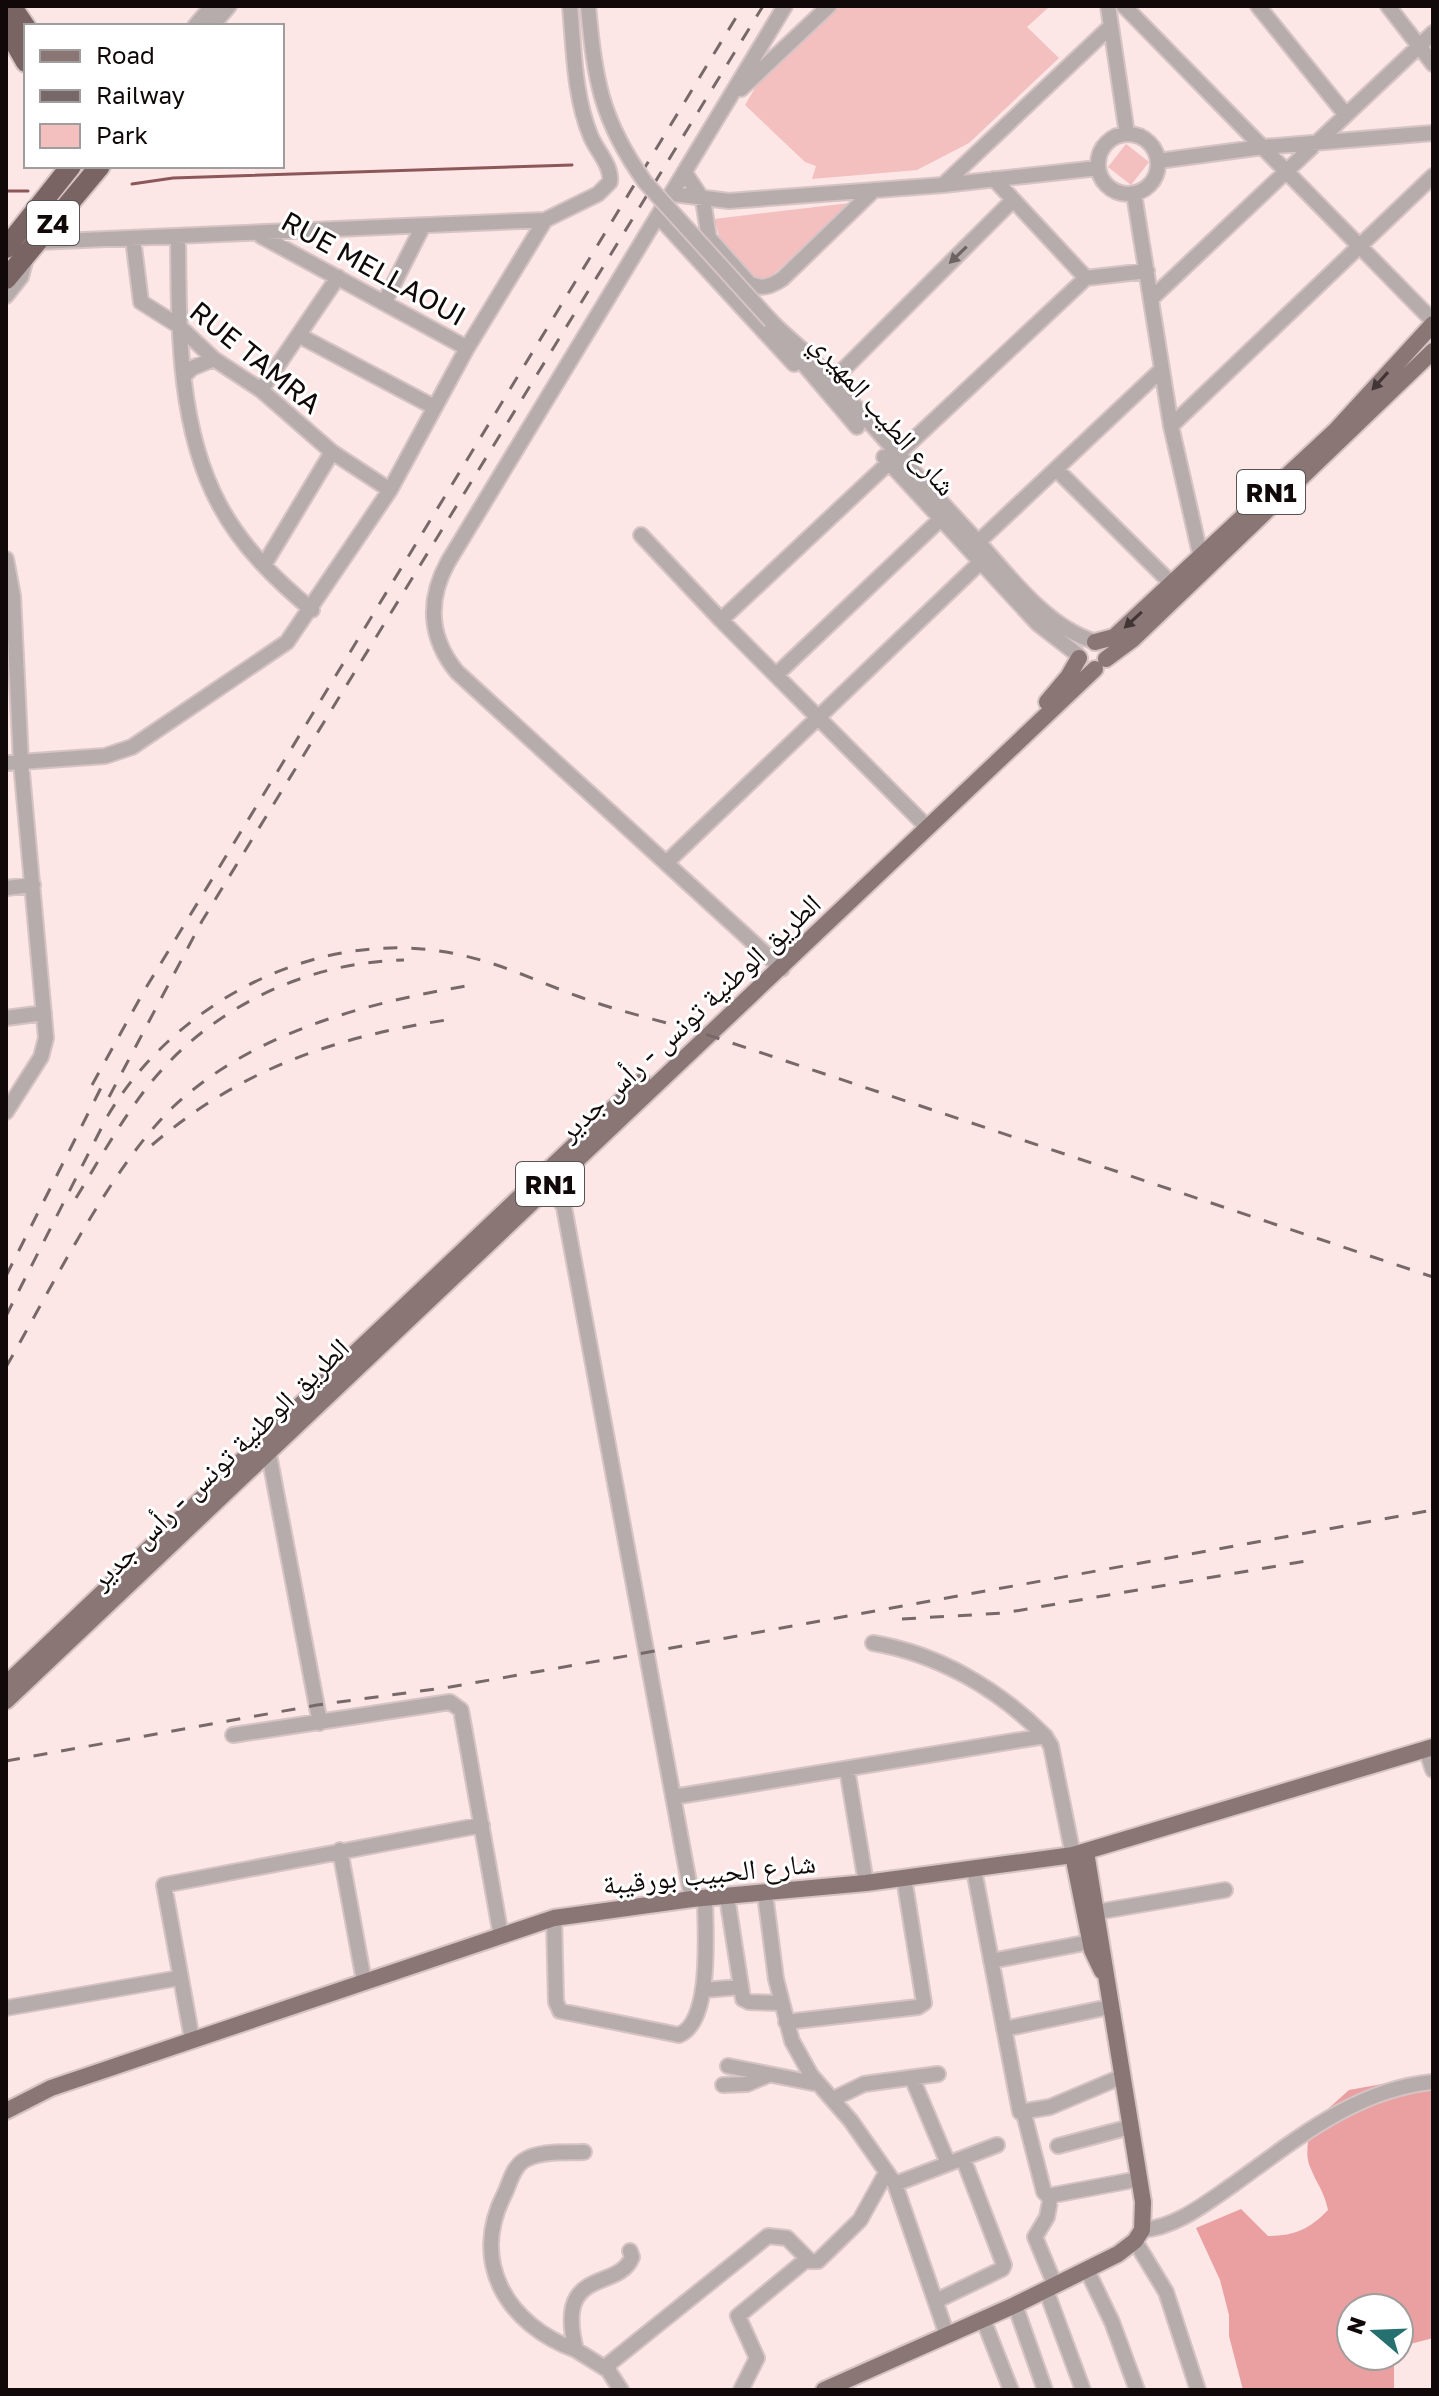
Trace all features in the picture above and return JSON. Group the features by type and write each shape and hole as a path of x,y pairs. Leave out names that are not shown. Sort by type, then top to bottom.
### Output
{"highway":[{"path":"11,6 24,25"},
{"path":"6,27 24,58"},
{"name":"Z4","path":"6,279 97,168"},
{"name":"Z4","path":"6,248 62,175"}],"main road":[{"name":"RN1","path":"1078,657 1085,644 1114,637 1201,558 1337,429 1433,322"},
{"name":"الطريق الوطنية تونس - رأس جدير","path":"778,965 1101,664 1133,639 1433,351"},
{"path":"1078,657 1087,668 1101,664 1103,646 1094,642"},
{"name":"الطريق الوطنية تونس - رأس جدير","path":"6,1701 267,1444 545,1179 711,1030 921,821 1045,705 1068,677 1078,657"},
{"name":"الطريق الوطنية تونس - رأس جدير","path":"6,1684 267,1444"},
{"name":"شارع الحبيب بورقيبة","path":"6,2111 51,2088 554,1918 699,1899 974,1870 1079,1853 1430,1748"},
{"path":"824,2390 1087,2270 1139,2236 1139,2179 1103,1972 1104,1947 1079,1853"},
{"path":"1079,1853 1090,1942 1103,1972"}],"street":[{"path":"197,24 212,6"},
{"path":"214,24 229,6"},
{"path":"6,296 21,277 32,247 133,239 545,220 603,191 611,177 591,136 583,107 570,6"},
{"name":"شارع الطيب المهيري","path":"588,6 596,82 612,130 645,182 979,552 1038,624 1078,657"},
{"path":"778,965 457,672 441,650 433,615 435,593 448,562 785,6"},
{"path":"729,101 829,6"},
{"path":"1108,6 1127,134"},
{"path":"1124,6 1433,322"},
{"path":"1258,6 1346,115"},
{"path":"1388,6 1433,64"},
{"path":"943,185 1111,26"},
{"path":"1151,299 1433,33"},
{"path":"1158,161 1263,147 1433,133"},
{"path":"1127,134 1147,140 1158,161 1152,183 1134,194 1110,188 1098,168 1104,146 1114,137 1127,134"},
{"path":"673,194 703,200 874,190 1098,168"},
{"path":"685,173 703,200 709,238 749,283 764,287 782,279 874,190"},
{"path":"6,236 40,195 62,175"},
{"path":"1171,426 1433,176"},
{"path":"994,179 1086,278"},
{"path":"1134,194 1171,426 1201,558"},
{"path":"659,217 780,350 828,386 1013,200"},
{"path":"14,762 105,756 132,747 277,650 312,610 390,490 467,348 545,220"},
{"path":"384,303 423,226"},
{"path":"292,252 300,232"},
{"name":"RUE MELLAOUI","path":"257,234 467,348"},
{"path":"178,238 179,326 190,417 209,484 232,525 264,565 312,610"},
{"name":"RUE TAMRA","path":"133,239 138,297 179,326 214,359 261,390 332,452 390,490"},
{"path":"721,620 1086,278 1147,271"},
{"path":"261,390 338,277"},
{"path":"300,336 434,407"},
{"path":"185,375 192,368 214,359"},
{"path":"666,863 818,718 1057,470 1161,370"},
{"path":"264,565 332,452"},
{"path":"1057,470 1172,584"},
{"path":"776,675 945,515"},
{"path":"641,535 921,821"},
{"name":"شارع الطيب المهيري","path":"979,552 1046,613 1094,642"},
{"path":"6,559 13,596 14,762 33,885 45,1047 6,1112"},
{"path":"6,888 33,885"},
{"path":"6,1018 44,1013"},
{"path":"545,1179 564,1207 673,1797 699,1899 704,1990 696,2015 679,2035 560,2011 556,2002 554,1918"},
{"path":"267,1444 320,1723"},
{"path":"873,1643 906,1648 940,1661 995,1695 1045,1736 1051,1746 1079,1853"},
{"path":"233,1735 450,1702 457,1705 461,1710 501,1936"},
{"path":"673,1797 1045,1736"},
{"path":"1430,1748 1433,1770"},
{"path":"847,1769 866,1883"},
{"path":"192,2039 164,1885 482,1825"},
{"path":"340,1850 364,1981"},
{"path":"974,1870 1018,2109 1024,2114 1044,2192 1051,2196 1139,2179"},
{"path":"786,2022 918,2007 924,2003 904,1878"},
{"path":"1097,1912 1225,1890"},
{"path":"765,1894 781,2003 792,2041 818,2084 833,2099 890,2179 938,2300 947,2335"},
{"path":"727,1897 740,1987 746,2001 781,2003"},
{"path":"991,1961 1090,1942"},
{"path":"6,2008 179,1978"},
{"path":"704,1990 740,1987"},
{"path":"1004,2029 1109,2007"},
{"path":"728,2066 818,2084"},
{"path":"833,2099 864,2084 938,2074"},
{"path":"723,2085 747,2084 766,2076"},
{"path":"1024,2114 1050,2107 1121,2077"},
{"path":"912,2078 948,2163"},
{"path":"1198,2390 1166,2292 1139,2236 1192,2212 1366,2097 1386,2090 1433,2082"},
{"path":"1058,2146 1130,2127"},
{"path":"608,2370 610,2363 647,2331 768,2236 787,2238 807,2259 818,2261 847,2235 890,2179 997,2145"},
{"path":"584,2152 533,2156 519,2165 495,2215 492,2260 499,2287 526,2324 608,2370 621,2390"},
{"path":"938,2300 1002,2269 1004,2265 963,2158"},
{"path":"1051,2196 1044,2225 1035,2237 1083,2390"},
{"path":"576,2350 572,2320 580,2293 588,2285 626,2268 632,2257 630,2251"},
{"path":"741,2390 757,2358 738,2316 807,2259"},
{"path":"1087,2270 1112,2322 1137,2390"},
{"path":"1015,2305 1045,2390"},
{"path":"983,2319 1011,2390"}],"green space":[{"path":"840,6 1050,6 1027,27 1059,58 969,143 917,170 812,179 816,166 805,162 745,105 758,83"},
{"path":"1126,144 1149,162 1131,185 1108,167"},
{"path":"850,203 762,285 722,245 714,219"}],"shaded area":[{"path":"1421,2077 1433,2078 1433,2338 1415,2343 1415,2292 1335,2292 1335,2372 1394,2372 1394,2390 1243,2390 1229,2336 1229,2315 1220,2280 1196,2228 1241,2209 1268,2236 1294,2233 1315,2222 1328,2210 1308,2159 1310,2125 1349,2090"}],"waterway":[{"path":"132,184 173,178 572,165"},
{"path":"6,191 28,191"}],"railway":[{"path":"92,1085 144,991 743,6"},
{"path":"109,1097 202,921 763,6"},
{"path":"6,1316 107,1117 137,1075 173,1037 215,1005 260,979 310,961 361,950 413,948 494,964 594,1002 696,1031 1433,1277"},
{"path":"76,1198 145,1090 197,1036 227,1014 294,981 330,970 404,960"},
{"path":"6,1367 83,1231 127,1162 173,1107 204,1081 237,1059 310,1026 387,1002 466,986"},
{"path":"152,1145 221,1095 293,1060 370,1035 453,1019"},
{"path":"6,1276 107,1076"},
{"path":"6,1761 317,1705 450,1687 649,1652 1433,1510"},
{"path":"902,1619 1004,1613 1312,1560"}]}
